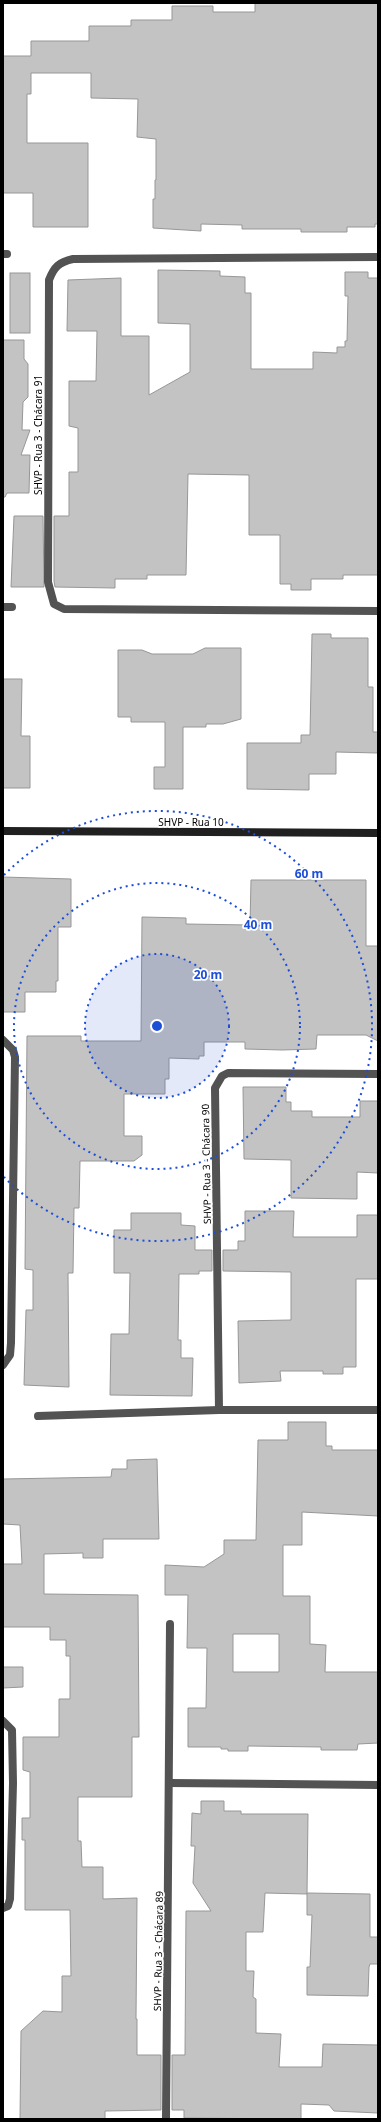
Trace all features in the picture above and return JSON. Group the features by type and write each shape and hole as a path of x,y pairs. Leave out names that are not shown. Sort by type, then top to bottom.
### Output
{"street":[{"name":"SHVP - Rua 3 - Chácara 91","path":"378,257 73,259 61,262 53,270 49,280 48,582 54,604 64,609 378,611"},
{"path":"3,607 12,607"},
{"name":"SHVP - Rua 10","path":"3,831 378,833"},
{"path":"3,1040 13,1050 15,1057 11,1343 10,1355 3,1365"},
{"name":"SHVP - Rua 3 - Chácara 90","path":"219,1410 215,1088 217,1081 228,1073 378,1074"},
{"path":"38,1416 219,1410 378,1410"},
{"name":"SHVP - Rua 3 - Chácara 89","path":"166,2119 170,1783 170,1624"},
{"path":"3,1721 12,1730 14,1783 10,1899 8,1906 3,1908"},
{"path":"170,1783 378,1785"}],"building":[{"path":"255,3 378,3 378,224 375,224 375,227 347,227 347,232 301,232 301,229 242,229 242,225 201,224 201,231 153,228 153,199 155,199 156,180 156,139 137,137 138,99 91,98 91,73 31,73 31,94 27,94 27,143 88,143 88,227 33,227 33,193 3,193 3,56 31,56 31,41 89,41 89,26 131,26 131,20 172,20 172,6 213,6 213,12 255,12"},
{"path":"158,270 220,271 220,276 245,277 245,293 251,293 251,369 313,369 313,352 337,353 337,347 345,347 345,341 347,341 348,296 345,296 345,272 368,272 368,278 378,278 378,575 343,575 343,579 311,579 311,590 291,590 291,584 280,584 280,535 249,535 249,475 188,474 186,575 147,575 147,579 115,579 115,588 55,587 54,516 69,516 69,472 78,472 78,428 69,426 69,381 96,381 97,331 67,331 68,280 121,278 121,336 149,336 149,395 190,372 190,324 158,323"},
{"path":"10,273 30,273 30,333 10,333"},
{"path":"3,340 24,340 24,359 28,364 28,397 23,402 22,430 30,430 21,455 30,455 29,493 7,493 5,497 3,497"},
{"path":"14,516 43,516 44,587 11,587"},
{"path":"312,634 331,634 331,638 368,638 368,687 373,687 373,732 378,732 378,753 336,752 336,774 309,774 309,790 247,789 247,743 301,743 301,735 310,735"},
{"path":"205,648 241,648 241,719 223,724 206,724 206,727 183,727 183,789 154,789 154,767 165,767 165,722 131,722 131,717 118,717 118,650 142,650 152,654 193,654"},
{"path":"3,679 22,679 21,736 30,736 30,788 3,788"},
{"path":"3,877 71,879 71,927 58,927 58,981 56,981 56,992 25,992 25,1012 3,1012"},
{"path":"251,880 366,880 366,946 378,946 378,1041 366,1035 317,1035 316,1049 282,1050 245,1049 245,1042 204,1042 204,1056 199,1056 199,1059 169,1058 169,1079 165,1079 165,1094 124,1094 124,1136 142,1136 142,1155 134,1161 80,1161 79,1208 74,1208 73,1273 68,1273 69,1387 24,1385 26,1310 33,1310 33,1270 25,1269 27,1036 81,1036 81,1041 141,1041 142,917 186,918 186,924 250,925"},
{"path":"243,1087 286,1087 286,1102 291,1102 291,1111 312,1111 312,1117 360,1117 360,1101 378,1101 378,1173 357,1172 357,1199 291,1198 291,1160 244,1159"},
{"path":"245,1211 294,1211 293,1237 357,1237 357,1215 378,1215 378,1279 356,1279 356,1367 343,1367 343,1374 323,1374 323,1371 280,1371 281,1381 239,1383 238,1321 291,1320 291,1272 223,1271 223,1250 238,1250 238,1241 245,1241"},
{"path":"131,1213 181,1213 181,1225 195,1226 195,1250 212,1250 212,1271 199,1271 199,1274 179,1274 178,1340 181,1340 181,1358 193,1358 192,1396 110,1395 111,1334 129,1334 130,1273 114,1273 114,1230 131,1230"},
{"path":"288,1422 326,1422 326,1446 332,1446 332,1450 378,1450 378,1516 302,1512 302,1545 283,1545 283,1596 310,1596 310,1644 326,1645 325,1672 378,1672 378,1743 358,1744 357,1750 321,1750 321,1747 248,1746 248,1751 228,1751 228,1749 221,1749 221,1747 188,1747 188,1708 206,1708 207,1648 187,1648 188,1595 165,1595 165,1565 204,1567 224,1554 224,1540 256,1540 258,1440 288,1440","holes":["233,1634 279,1634 279,1672 233,1672"]},
{"path":"157,1459 159,1539 103,1539 103,1558 83,1558 83,1553 44,1554 44,1594 138,1595 139,1737 132,1737 132,1797 78,1797 78,1841 81,1841 82,1867 103,1867 103,1899 137,1898 137,2055 161,2055 161,2110 105,2111 105,2119 20,2119 21,2031 43,2011 62,2012 62,1976 71,1976 70,1910 25,1910 25,1840 22,1840 22,1818 30,1818 30,1772 23,1770 23,1737 59,1737 59,1699 70,1699 70,1656 66,1656 66,1640 50,1640 50,1627 3,1627 3,1564 22,1564 20,1525 3,1524 3,1479 111,1477 112,1469 127,1469 127,1460"},
{"path":"3,1667 23,1667 23,1687 3,1688"},
{"path":"201,1801 224,1801 224,1811 241,1811 241,1814 308,1814 307,1894 265,1893 263,1932 246,1932 246,1971 254,1971 253,1997 256,1999 256,2033 281,2034 279,2067 322,2067 323,2044 378,2045 378,2113 334,2111 329,2105 301,2104 301,2119 184,2118 184,2110 172,2110 172,2055 185,2055 186,1911 211,1911 193,1883 195,1846 191,1846 192,1813 201,1814"},
{"path":"307,1893 370,1894 370,1937 378,1937 378,1964 370,1964 369,1967 368,1996 307,1995 307,1967 310,1967 312,1915 307,1915"}]}
